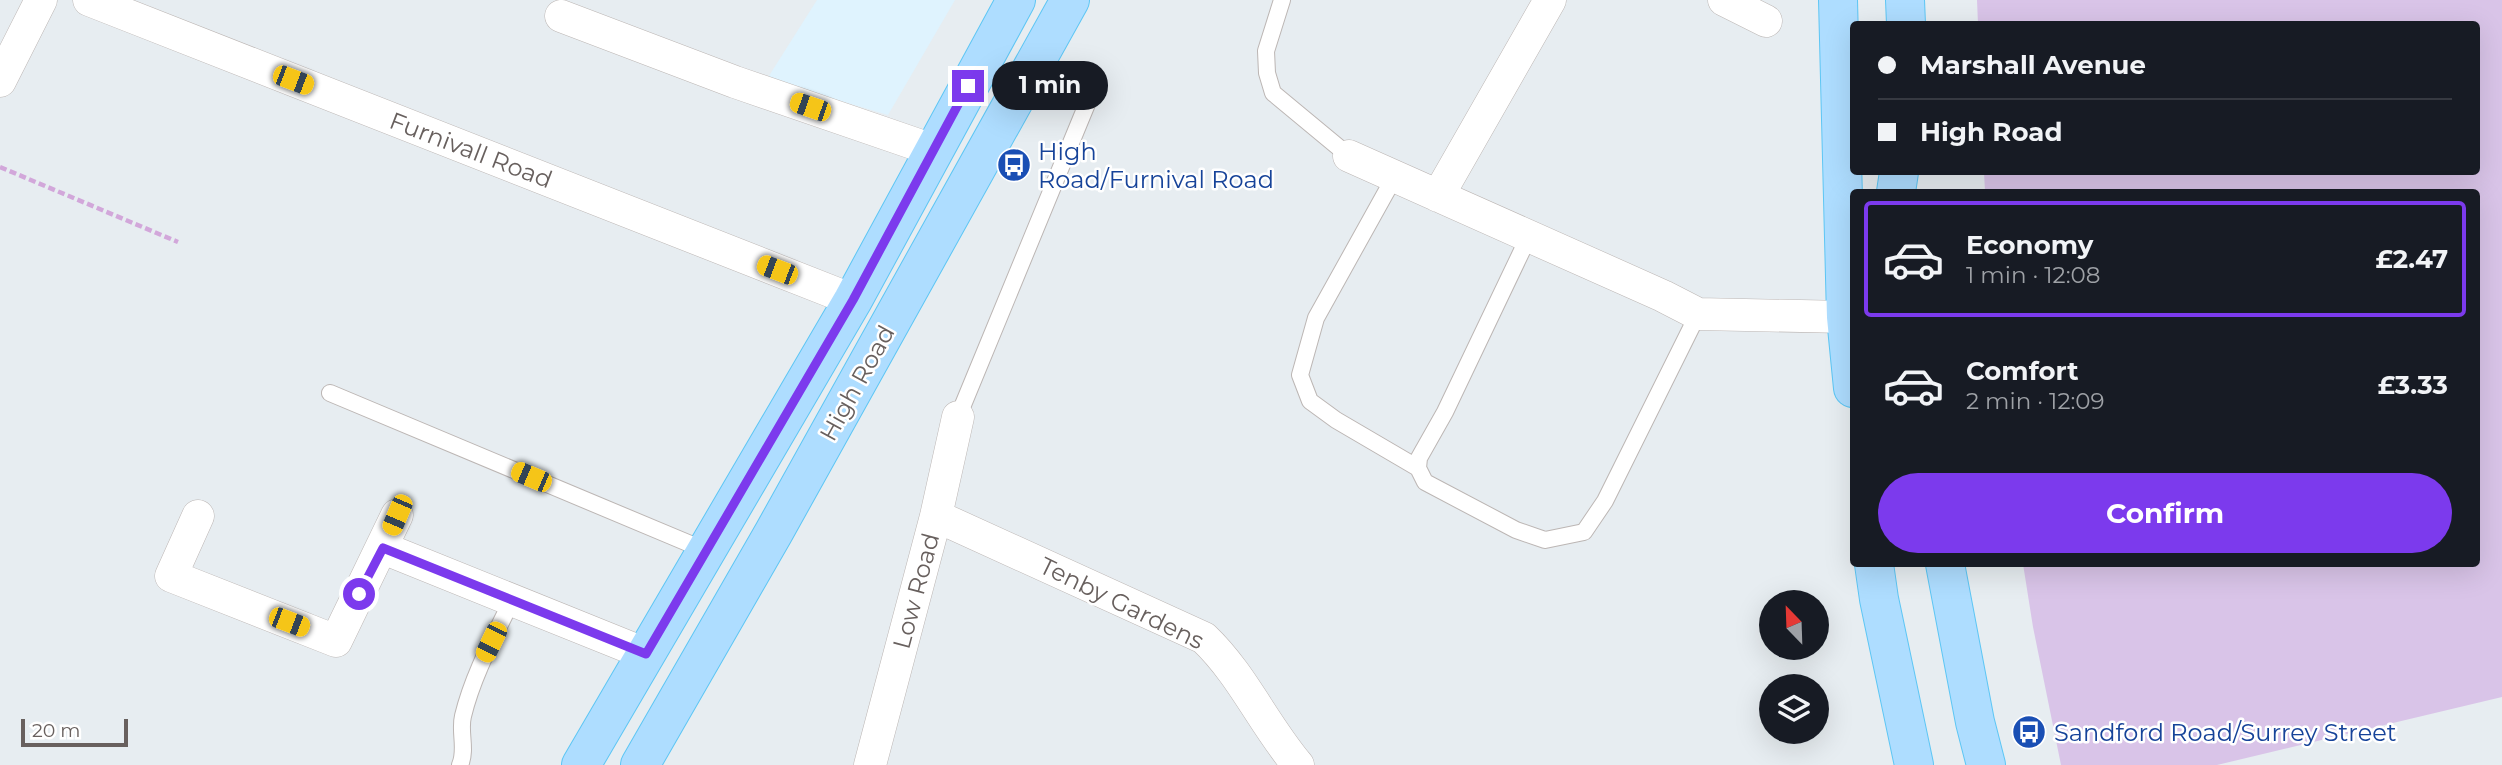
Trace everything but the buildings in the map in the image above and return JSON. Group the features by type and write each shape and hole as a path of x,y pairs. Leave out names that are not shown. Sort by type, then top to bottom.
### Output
{"main road":[{"name":"High Road","path":"581,765 853,300 1016,0"},
{"name":"High Road","path":"640,765 1070,0"},
{"path":"1838,0 1850,314"},
{"path":"1905,0 1906,21"},
{"path":"1874,567 1914,765"},
{"path":"1946,567 1975,722 1986,765"}],"street":[{"path":"0,81 41,0"},
{"name":"Furnivall Road","path":"89,0 853,300"},
{"path":"1438,196 1550,0"},
{"path":"1724,0 1766,22"},
{"path":"561,16 736,82 933,150"},
{"path":"1349,156 1698,314 1850,314"},
{"name":"Low Road","path":"870,765 936,516 958,417"},
{"path":"198,516 171,576 336,641 397,515"},
{"name":"Tenby Gardens","path":"936,516 1203,638 1222,655 1282,746 1298,765"},
{"path":"383,548 646,654"}],"lane":[{"path":"1282,0 1266,51 1267,74 1273,93 1349,156"},
{"path":"958,417 1087,104"},
{"path":"1395,176 1316,318 1300,375 1310,401 1336,421 1418,468"},
{"path":"1529,236 1445,412 1419,458 1418,468 1425,482 1516,530 1545,540 1584,532 1605,501 1698,314"},
{"path":"330,393 707,551"},
{"path":"460,765 464,757 462,719 481,663 512,600"}],"path":[{"path":"0,167 178,242"}],"shaded area":[{"path":"817,0 955,0 888,115 767,79"},
{"path":"1977,0 2502,0 2502,697 2217,765 2061,765 2023,567 2480,567 2480,189 1985,189 1984,175 2480,175 2480,21 1978,21"}],"place":[{"name":"High Road/Furnival Road","path":"1014,165"},
{"name":"Sandford Road/Surrey Street","path":"2029,732"}],"route":[{"path":"359,594 383,548 646,654 853,300 968,86"}]}
